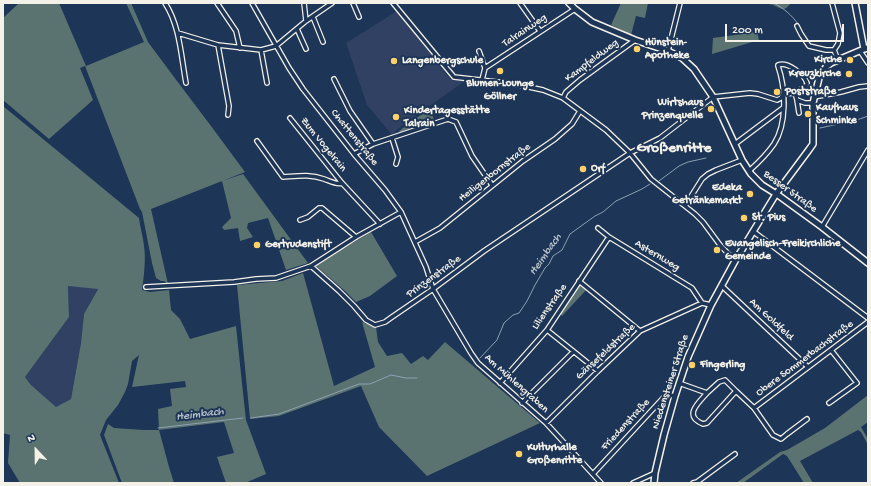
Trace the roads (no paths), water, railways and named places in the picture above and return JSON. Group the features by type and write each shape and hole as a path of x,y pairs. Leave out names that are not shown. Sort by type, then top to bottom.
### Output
{"street":[{"path":"165,3 170,10 178,33 186,83"},
{"path":"217,3 236,31 240,48"},
{"name":"Chattenstraße","path":"252,3 276,46 303,89 401,212 426,267 433,289"},
{"path":"304,3 306,21"},
{"path":"178,33 218,45 260,50 276,46 306,21 332,3"},
{"path":"353,3 358,17"},
{"path":"393,3 454,77 515,84 543,90 563,98 606,130 630,153 651,179 703,222 735,262"},
{"path":"520,3 540,32"},
{"name":"Besser Straße","path":"569,3 592,22 635,40 668,51 682,58 694,69 713,97 742,160 757,181 822,227 868,263"},
{"path":"668,51 680,3"},
{"path":"832,3 840,33 838,44 834,50"},
{"path":"855,3 868,63"},
{"name":"Talrainweg","path":"485,68 575,9"},
{"path":"312,17 323,42"},
{"path":"797,26 809,46 826,50 834,50"},
{"path":"297,29 306,49"},
{"name":"Kampfeldweg","path":"563,98 566,92 580,80 635,40"},
{"path":"218,45 229,106 228,115"},
{"name":"Niedensteiner Straße","path":"654,483 666,429 679,383 688,357 710,305 776,194 813,144 813,100 819,78 822,72 831,63 864,49"},
{"path":"260,50 267,83"},
{"path":"834,50 838,60"},
{"path":"479,51 485,68 482,80"},
{"path":"713,97 750,93 777,100 784,94 794,92 808,83 795,69 784,64 778,65 784,94 781,129 770,150 749,171"},
{"path":"334,79 350,111 373,144"},
{"path":"797,100 805,102 859,87 868,86"},
{"path":"794,92 799,112"},
{"name":"Prinzenstraße","path":"310,266 340,291 366,320 375,325 385,322 484,251 630,153 660,138 713,97"},
{"path":"735,144 783,108"},
{"name":"Heiligenbornstraße","path":"414,242 440,228 523,161 555,139 572,124 580,111"},
{"name":"Zum Vogelrain","path":"290,118 342,183 380,224"},
{"path":"354,154 373,144 448,119 456,122 472,156 492,185"},
{"path":"392,138 398,156 396,164"},
{"name":"Zum Vogelrain","path":"257,141 283,177 310,175 338,184 342,183"},
{"path":"822,227 868,150"},
{"path":"685,206 702,179 708,174 742,160"},
{"path":"300,220 319,208 322,208 356,237"},
{"path":"146,288 276,278 310,266 356,237 401,212"},
{"name":"Asternweg","path":"598,228 609,237 692,288 702,303"},
{"path":"754,232 868,318"},
{"name":"Lilienstraße","path":"500,383 547,330 609,237"},
{"path":"579,281 640,331"},
{"name":"Am Goldfeld","path":"722,286 808,367"},
{"name":"Am Mühlengraben","path":"433,289 478,363 546,423 601,483"},
{"path":"702,303 710,305"},
{"name":"Gänsefeldstraße","path":"546,423 640,331 702,303"},
{"name":"Obere Sommerbachstraße","path":"807,419 781,439 773,435 754,408 868,322"},
{"path":"547,330 598,371"},
{"path":"829,403 857,383 831,350"},
{"path":"522,403 574,352"},
{"path":"736,392 707,423 703,424 694,417 693,413 698,403 719,382 725,380 754,408"},
{"path":"679,383 708,393"},
{"name":"Friedenstraße","path":"593,474 665,396 675,396"},
{"path":"693,483 697,482 734,454"},
{"path":"633,483 655,473"}],"waterway":[{"path":"774,3 787,12 798,24"},
{"name":"Heimbach","path":"820,128 857,120 868,116"},
{"name":"Heimbach","path":"659,181 679,166 688,162 706,158"},
{"name":"Heimbach","path":"480,358 497,340 504,323 513,315 519,313 545,268 553,256 562,250 570,234 603,212 616,201 650,184"},
{"name":"Heimbach","path":"251,418 279,414 359,384 370,384 391,375 406,378 417,378"},
{"name":"Heimbach","path":"158,428 243,418"}],"place":[{"name":"Hünstein- Apotheke","path":"637,49"},
{"name":"Kirche","path":"850,60"},
{"name":"Langenbergschule","path":"394,61"},
{"name":"Blumen-Lounge Göllner","path":"500,71"},
{"name":"Kreuzkirche","path":"849,74"},
{"name":"Poststraße","path":"777,92"},
{"name":"Wirtshaus Prinzenquelle","path":"711,109"},
{"name":"Kaufhaus Schminke","path":"808,114"},
{"name":"Kindertagesstätte Talrain","path":"396,117"},
{"name":"Orf","path":"583,169"},
{"name":"Edeka Getränkemarkt","path":"750,194"},
{"name":"St. Pius","path":"744,218"},
{"name":"Gertrudenstift","path":"257,245"},
{"name":"Evangelisch-Freikirchliche Gemeinde","path":"717,250"},
{"name":"Fingerling","path":"692,365"},
{"name":"Kulturhalle Großenritte","path":"519,454"}],"district":[{"name":"Großenritte","path":"674,149"}]}
